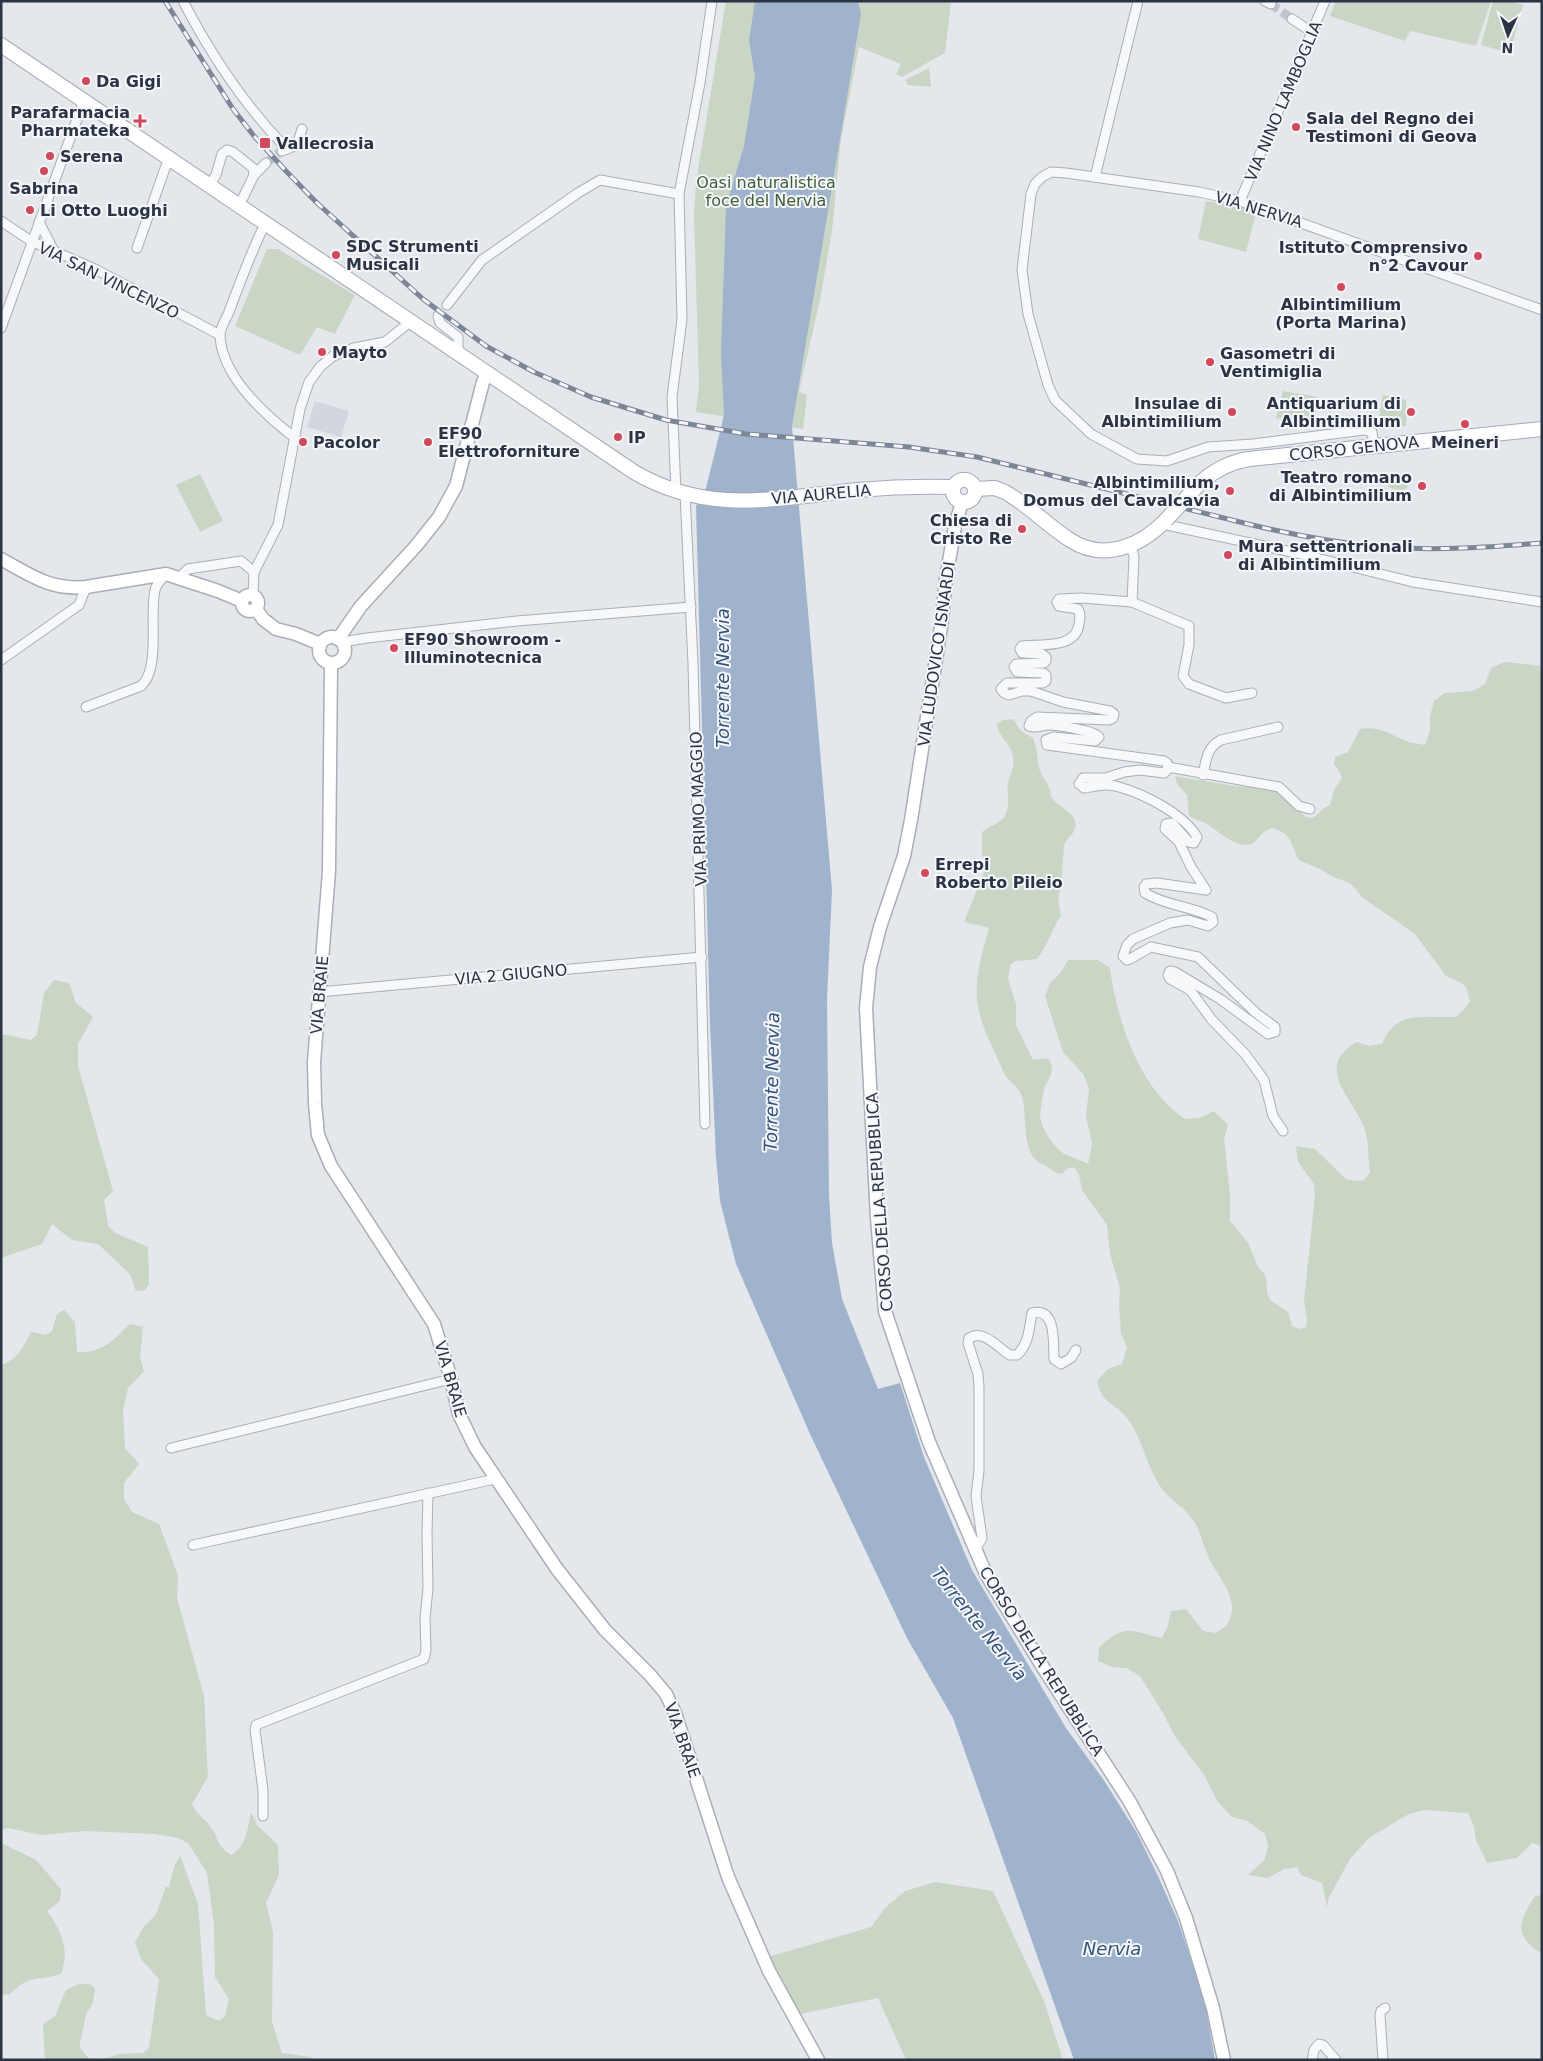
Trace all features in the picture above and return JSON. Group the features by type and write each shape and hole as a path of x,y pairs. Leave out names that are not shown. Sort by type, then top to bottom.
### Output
{"main road":[{"name":"VIA AURELIA","path":"1,45 210,184 265,224 487,374 655,484 683,494 706,499 739,501 913,486 957,495 958,481 965,480 971,482 975,489"},
{"name":"CORSO GENOVA","path":"1164,522 1201,482 1218,469 1238,461 1374,445 1542,429"},
{"path":"957,495 972,498 975,489 995,488 1005,492 1070,540 1082,546 1106,550 1131,546 1146,538 1164,522"}],"street":[{"path":"183,1 219,62 284,150 297,145 302,129"},
{"name":"VIA PRIMO MAGGIO","path":"705,1124 702,956 691,607 683,494 672,397 682,319 679,194 700,83 712,1"},
{"path":"1095,177 1138,1"},
{"name":"VIA NINO LAMBOGLIA","path":"1240,201 1325,1"},
{"path":"1292,19 1312,32"},
{"path":"1,328 84,100"},
{"path":"210,184 216,175 222,154 227,150 233,152 253,168 254,175"},
{"path":"137,248 169,157"},
{"path":"239,206 254,175 266,163"},
{"name":"VIA NERVIA","path":"1374,445 1372,432 1364,430 1253,444 1208,447 1175,459 1144,461 1137,460 1105,443 1079,425 1061,408 1051,393 1024,296 1023,259 1031,194 1035,184 1042,177 1052,172 1199,192 1240,201 1320,228 1346,241 1542,310"},
{"path":"447,305 482,260 578,193 600,180 679,194"},
{"name":"VIA SAN VINCENZO","path":"1,221 32,242 95,269 220,335"},
{"path":"39,222 54,251"},
{"path":"265,224 255,243 220,335 225,356 233,373 267,416 295,438"},
{"path":"438,316 440,322 458,337 458,354"},
{"path":"247,598 254,572 278,525 300,409 308,382 320,367 333,356 354,348 385,342 393,338 410,322"},
{"path":"340,640 361,606 416,546 439,517 456,486 483,382 487,374"},
{"name":"VIA LUDOVICO ISNARDI","path":"917,782 955,526 957,495"},
{"path":"1164,522 1413,582 1542,602"},
{"path":"1131,546 1134,557 1132,602"},
{"path":"1,560 54,586 74,588 166,574 258,603 256,609 263,619 276,629 296,634 320,644"},
{"path":"179,578 188,569 241,561 254,572"},
{"path":"86,707 146,682 153,643 154,591 166,574"},
{"path":"1,660 79,605 86,587"},
{"path":"1252,694 1226,698 1189,684 1183,676 1189,626 1132,602 1082,598 1060,599 1057,602 1060,606 1078,609 1081,614 1078,630 1074,637 1059,643 1022,646 1020,649 1022,653 1042,654 1046,656 1046,661 1044,663 1016,664 1014,667 1017,672 1043,673 1046,675 1046,681 1043,683 1007,683 1001,689 1009,695 1022,691 1031,691 1063,702 1110,711 1114,714 1113,718 1109,720 1037,717 1031,721 1029,726 1035,728 1048,725 1055,726 1096,733 1099,737 1095,741 1054,737 1046,740 1047,745 1164,761 1168,767 1203,775 1279,787 1299,806 1310,809"},
{"path":"340,640 345,649 344,656 338,661 331,663 325,661 319,650 320,644 325,639 332,637 340,640 517,621 691,607"},
{"name":"VIA BRAIE","path":"331,663 329,871 314,1062 318,1135 331,1166 434,1324 451,1379 459,1414 475,1447 557,1569 605,1630 650,1675 666,1694 675,1712 728,1877 769,1971 818,2060"},
{"path":"1203,775 1208,751 1213,744 1220,740 1278,726"},
{"path":"1168,767 1167,771 1162,774 1140,770 1124,772 1106,778 1083,778 1079,782 1084,788 1100,785 1118,786 1165,807 1187,823 1197,837 1195,842 1190,843 1172,823 1168,823 1165,826 1166,830 1179,842 1191,867 1206,890 1157,883 1147,883 1144,890 1145,893 1156,900 1199,910 1212,917 1212,924 1206,926 1188,920 1170,923 1133,940 1127,945 1123,956 1126,960 1130,959 1151,946 1198,957 1256,1014 1274,1025 1275,1032 1268,1034 1220,999 1175,972 1170,971 1168,975 1170,979 1190,990 1196,996 1212,1020 1245,1054 1264,1080 1273,1116 1283,1131"},
{"name":"CORSO DELLA REPUBBLICA","path":"917,782 904,856 880,927 870,967 866,1008 877,1218 885,1311 929,1442 975,1551 998,1595 1130,1802 1167,1872 1186,1918 1205,1979 1224,2060"},
{"name":"VIA 2 GIUGNO","path":"319,992 702,956"},
{"path":"975,1551 982,1538 976,1496 979,1471 980,1388 978,1374 968,1343 969,1338 973,1335 981,1336 994,1342 1010,1355 1017,1355 1027,1340 1032,1313 1038,1312 1045,1314 1052,1326 1054,1359 1061,1364 1071,1358 1076,1350"},
{"path":"171,1448 451,1379"},
{"path":"193,1545 495,1479"},
{"path":"263,1816 263,1790 254,1730 256,1725 424,1659 428,1588 428,1493"},
{"path":"1383,2060 1380,2015 1381,2011 1385,2008"},
{"path":"1312,2060 1314,2050 1319,2044 1323,2045 1336,2060"}],"shaded area":[{"path":"315,401 349,411 341,437 307,427"}],"green space":[{"name":"Oasi naturalistica foce del Nervia","path":"726,1 951,1 945,53 902,77 896,74 901,64 859,47 841,139 832,231 820,300 799,392 807,395 803,429 696,412 699,385 694,214 696,182"},
{"path":"1336,1 1491,1 1476,46 1410,31 1405,41 1330,16"},
{"path":"1493,1 1508,1 1523,5 1510,53 1481,45"},
{"path":"929,68 931,87 908,85 905,80"},
{"path":"1206,201 1242,207 1256,213 1246,252 1198,239"},
{"path":"267,249 278,249 355,295 335,334 317,327 300,355 235,326"},
{"path":"1283,391 1318,397 1314,423 1288,426 1288,417 1276,419"},
{"path":"1383,395 1406,400 1406,426 1381,428 1378,423"},
{"path":"1383,473 1412,478 1406,489 1397,490 1387,485"},
{"path":"200,474 223,521 200,532 176,485"},
{"path":"1504,662 1542,666 1542,1846 1532,1843 1517,1858 1487,1863 1476,1840 1474,1826 1468,1813 1424,1810 1409,1814 1370,1837 1350,1859 1329,1897 1327,1907 1322,1883 1301,1875 1297,1867 1284,1869 1268,1878 1248,1875 1265,1859 1268,1845 1265,1834 1247,1821 1232,1817 1217,1801 1204,1775 1174,1735 1140,1676 1127,1668 1112,1667 1098,1661 1099,1647 1116,1634 1129,1631 1162,1638 1168,1625 1171,1611 1186,1609 1203,1631 1216,1633 1228,1623 1232,1605 1226,1587 1211,1561 1193,1520 1160,1486 1151,1470 1141,1443 1127,1418 1105,1399 1099,1389 1097,1381 1108,1369 1122,1364 1127,1347 1121,1334 1120,1288 1110,1254 1107,1225 1082,1190 1079,1175 1074,1167 1067,1169 1062,1174 1057,1173 1038,1162 1032,1154 1027,1139 1022,1097 1019,1090 1004,1073 981,1019 977,1001 978,974 989,929 964,922 986,867 982,853 982,832 1002,819 1008,808 1008,783 1013,760 1011,750 1000,734 997,723 1013,719 1021,731 1033,738 1039,768 1050,789 1051,796 1056,803 1073,817 1076,825 1064,845 1058,901 1061,915 1037,959 1015,961 1010,965 1008,979 1016,1004 1016,1025 1033,1060 1047,1058 1052,1065 1052,1071 1044,1090 1041,1108 1040,1117 1043,1127 1059,1150 1088,1164 1092,1144 1086,1116 1089,1088 1083,1074 1063,1052 1045,996 1050,983 1061,972 1068,960 1098,960 1110,968 1118,1010 1125,1031 1143,1072 1155,1090 1169,1106 1185,1119 1199,1118 1214,1111 1228,1125 1224,1139 1230,1194 1230,1221 1248,1243 1258,1267 1263,1272 1270,1300 1288,1312 1292,1326 1299,1329 1306,1327 1307,1320 1304,1301 1315,1195 1314,1184 1298,1162 1296,1146 1315,1149 1347,1180 1363,1181 1370,1173 1365,1130 1340,1084 1337,1073 1338,1062 1344,1052 1357,1042 1369,1046 1382,1044 1390,1030 1399,1022 1406,1019 1423,1017 1456,1017 1470,1001 1466,987 1446,976 1415,934 1363,898 1347,882 1299,860 1290,840 1284,833 1272,828 1264,832 1254,843 1239,844 1203,822 1189,816 1187,795 1177,784 1175,776 1234,786 1271,788 1283,795 1306,817 1313,818 1330,805 1334,790 1342,778 1334,764 1335,757 1348,752 1360,729 1374,728 1409,742 1425,745 1430,731 1430,716 1434,701 1445,693 1473,691 1485,684 1491,668"},
{"path":"54,980 69,983 76,1003 93,1017 78,1044 78,1066 113,1191 104,1200 108,1226 115,1233 148,1247 149,1284 145,1290 136,1291 130,1274 98,1244 72,1240 52,1224 42,1244 1,1258 1,1034 31,1040 37,1035 44,993"},
{"path":"64,1310 75,1322 77,1352 86,1352 106,1345 130,1324 143,1327 140,1357 144,1371 128,1388 123,1411 125,1448 139,1464 124,1483 124,1499 132,1512 159,1524 178,1576 177,1598 204,1696 208,1777 192,1804 213,1830 222,1847 231,1855 236,1852 243,1842 251,1812 257,1825 278,1845 279,1875 266,1903 273,1932 272,2022 282,2053 311,2057 312,2060 101,2060 119,2054 143,2053 149,2048 159,1979 141,1959 135,1942 143,1928 156,1914 166,1887 169,1887 174,1867 180,1856 198,1904 206,2015 219,2021 225,2016 229,1999 215,1977 214,1925 207,1873 188,1843 178,1838 154,1834 85,1831 42,1835 8,1828 1,1830 1,1365 16,1356 31,1332 46,1335 52,1331 57,1314"},
{"path":"1,1843 36,1860 61,1889 60,1901 47,1911 57,1926 63,1941 65,1957 61,1974 34,1979 23,1983 10,1994 1,1995"},
{"path":"935,1882 993,1891 1044,2001 1063,2060 906,2060 878,1998 800,2014 768,1957 871,1927 885,1908 905,1891"},
{"path":"1542,1895 1542,1951 1539,1952 1525,1939 1521,1926 1535,1896"},
{"path":"79,1984 89,1984 95,1988 93,2002 86,2015 80,2043 80,2048 90,2060 45,2060 43,2024 55,2016 66,1990"}],"water":[{"name":"Nervia","path":"755,1 858,1 861,14 792,426 832,890 827,999 829,1195 832,1243 842,1299 878,1389 900,1383 924,1457 972,1570 1066,1728 1103,1779 1137,1833 1178,1921 1205,2001 1215,2060 1074,2060 953,1718 907,1638 810,1434 736,1264 720,1201 716,1158 710,1024 696,506 706,488 724,415 721,353 726,206 744,146 755,77 749,40"}],"tunnel":[{"path":"1271,4 1292,19"},
{"path":"266,163 282,151"}],"railway":[{"path":"165,1 233,109 254,136 317,203 423,299 486,346 534,372 591,397 666,420 746,434 909,447 977,457 1265,528 1333,541 1384,547 1424,549 1542,543"}],"place":[{"name":"Da Gigi","path":"86,81"},
{"name":"Parafarmacia Pharmateka","path":"140,121"},
{"name":"Sala del Regno dei Testimoni di Geova","path":"1296,127"},
{"name":"Vallecrosia","path":"265,143"},
{"name":"Serena","path":"50,156"},
{"name":"Sabrina","path":"44,171"},
{"name":"Li Otto Luoghi","path":"30,210"},
{"name":"SDC Strumenti Musicali","path":"336,255"},
{"name":"Istituto Comprensivo n°2 Cavour","path":"1478,256"},
{"name":"Albintimilium (Porta Marina)","path":"1341,287"},
{"name":"Mayto","path":"322,352"},
{"name":"Gasometri di Ventimiglia","path":"1210,362"},
{"name":"Insulae di Albintimilium","path":"1232,412"},
{"name":"Antiquarium di Albintimilium","path":"1411,412"},
{"name":"Meineri","path":"1465,424"},
{"name":"IP","path":"618,437"},
{"name":"Pacolor","path":"303,442"},
{"name":"EF90 Elettroforniture","path":"428,442"},
{"name":"Teatro romano di Albintimilium","path":"1422,486"},
{"name":"Albintimilium, Domus del Cavalcavia","path":"1230,491"},
{"name":"Chiesa di Cristo Re","path":"1022,529"},
{"name":"Mura settentrionali di Albintimilium","path":"1228,555"},
{"name":"EF90 Showroom - Illuminotecnica","path":"394,648"},
{"name":"Errepi Roberto Pileio","path":"925,873"}],"water label":[{"name":"Torrente Nervia","path":"723,678"},
{"name":"Torrente Nervia","path":"772,1082"},
{"name":"Torrente Nervia","path":"979,1624"}]}
